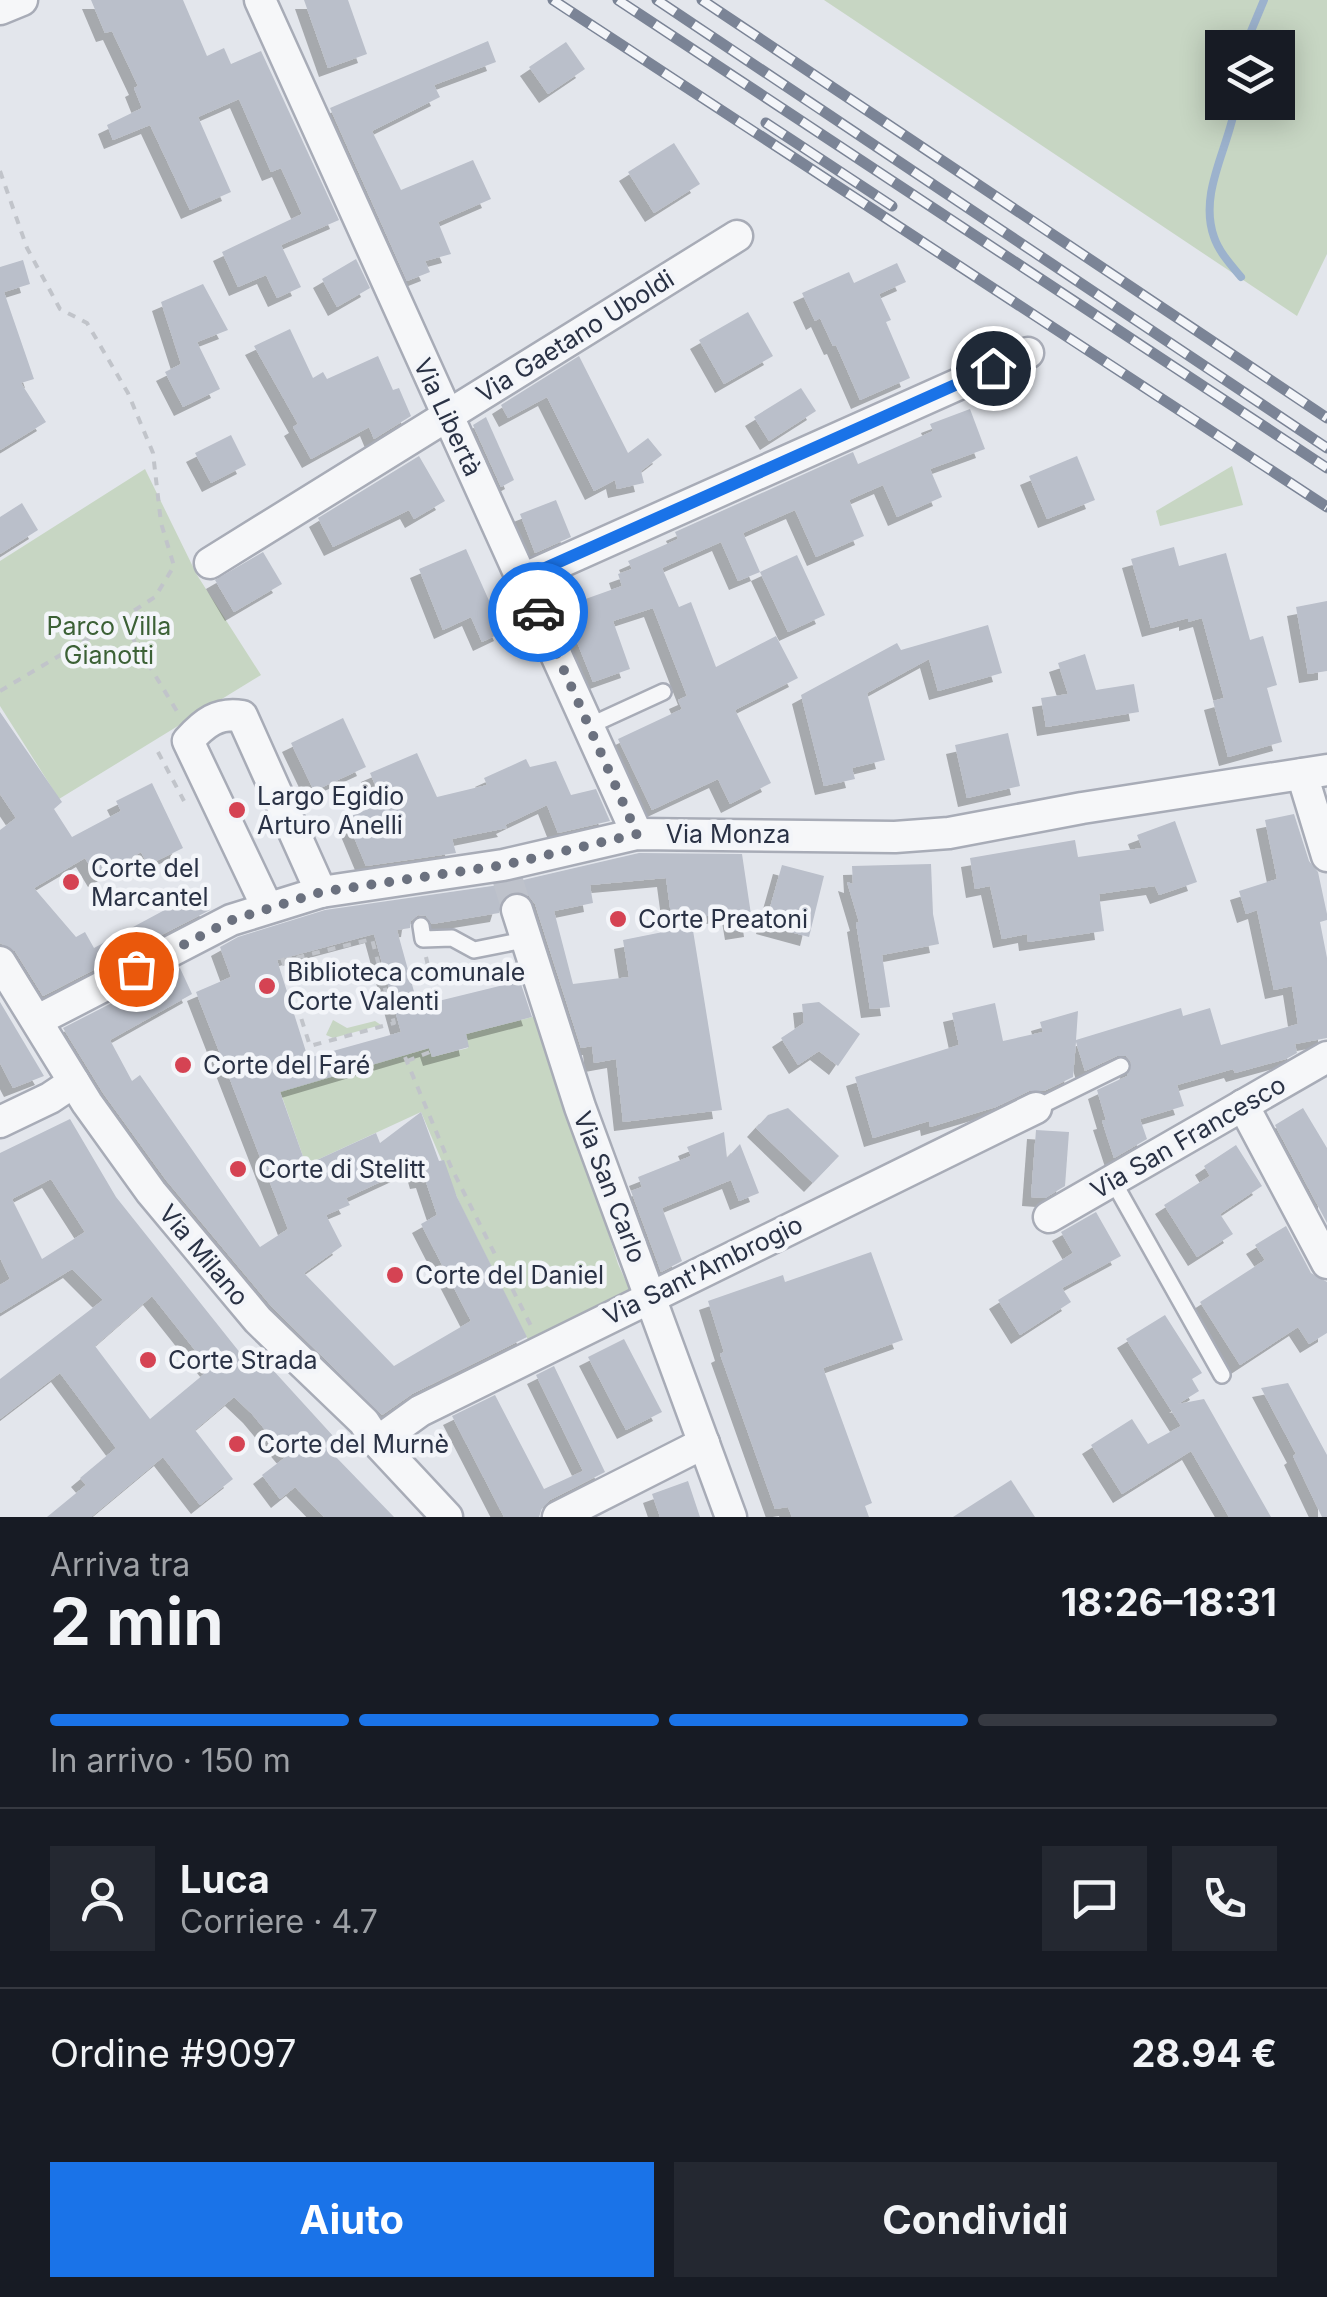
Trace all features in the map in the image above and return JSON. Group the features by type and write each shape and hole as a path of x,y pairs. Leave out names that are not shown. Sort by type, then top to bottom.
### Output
{"street":[{"path":"0,9 22,0"},
{"name":"Via Libertà","path":"260,0 637,834"},
{"name":"Via Gaetano Uboldi","path":"210,563 737,236"},
{"path":"523,578 1028,353"},
{"path":"267,907 188,741 202,725 225,714 242,716 321,892"},
{"path":"1314,772 1327,856"},
{"name":"Via Monza","path":"38,1020 232,920 321,892 504,868 637,834 949,834 1082,808 1314,772"},
{"name":"Via San Carlo","path":"517,910 580,1107 732,1517"},
{"name":"Via Milano","path":"0,962 74,1082 151,1192 201,1255 258,1320 364,1422 376,1442 447,1517"},
{"name":"Via San Francesco","path":"1048,1217 1327,1057"},
{"path":"0,1122 74,1082"},
{"path":"1243,1105 1327,1263"},
{"name":"Via Sant'Ambrogio","path":"376,1442 420,1410 1036,1108"},
{"path":"558,1517 704,1443"}],"lane":[{"path":"589,726 662,692"},
{"path":"422,933 452,938 474,950 514,942"},
{"path":"1036,1108 1121,1066"},
{"path":"1113,1180 1222,1375"}],"path":[{"path":"0,172 27,248 60,308 87,323 128,393 153,453 161,523 174,566 155,597 0,690"},
{"path":"121,619 173,702 188,741"},
{"path":"422,933 436,1001"},
{"path":"372,939 394,1023 310,1046 282,960 372,939"},
{"path":"430,1052 406,1059 451,1167 543,1350"}],"green space":[{"path":"824,0 1327,0 1327,254 1297,316"},
{"path":"1232,466 1243,505 1160,526 1156,511"},
{"name":"Parco Villa Gianotti","path":"145,469 197,575 261,675 59,799 0,706 0,561"},
{"path":"540,1015 618,1264 632,1295 532,1348 460,1204 421,1112 306,1165 280,1091 429,1048 432,1057 468,1048 466,1034"},
{"path":"333,1020 347,1028 375,1021 381,1025 333,1038 326,1035"}],"building":[{"path":"91,0 183,0 207,56 224,48 231,64 261,51 339,220 281,245 301,287 277,298 266,275 238,287 222,252 302,214 281,168 271,172 239,99 198,117 231,192 190,210 150,125 113,140 107,125 142,108 134,88 138,86 112,31 105,33"},
{"path":"304,0 348,0 367,54 328,68"},
{"path":"488,41 496,62 434,85 440,97 372,131 401,190 473,160 491,199 438,222 451,254 425,261 430,272 407,281 330,108"},
{"path":"566,42 585,69 548,94 529,67"},
{"path":"674,143 700,184 654,213 628,172"},
{"path":"356,259 370,288 337,307 322,279"},
{"path":"23,260 30,284 4,292 34,379 21,383 46,422 0,450 0,267"},
{"path":"897,263 906,282 879,294 891,320 886,322 910,378 860,400 836,345 833,346 820,318 815,321 802,293 849,272 854,283"},
{"path":"203,284 228,330 197,342 220,389 183,407 165,372 181,364 161,302"},
{"path":"748,312 773,356 724,384 699,340"},
{"path":"290,329 313,378 323,372 327,379 378,356 393,390 399,388 411,416 374,439 369,427 311,459 293,427 298,424 254,346"},
{"path":"579,356 628,453 648,438 662,455 641,471 644,483 617,489 615,480 594,491 547,397 508,418 501,405"},
{"path":"801,388 816,411 769,441 754,417"},
{"path":"970,409 985,449 930,469 942,497 897,517 883,485 849,500 864,536 816,557 795,510 743,533 760,572 738,581 721,542 662,568 679,607 691,602 716,667 776,636 798,678 735,710 771,783 730,804 718,779 652,810 618,739 682,709 678,700 687,696 653,608 613,621 630,669 593,682 563,607 622,586 618,574 632,569 628,561 678,539 675,532 853,452 858,464 933,431 930,424"},
{"path":"486,417 514,480 501,487 473,425"},
{"path":"231,435 246,465 211,483 195,453"},
{"path":"419,456 445,501 414,519 409,510 333,547 318,518"},
{"path":"1077,456 1095,500 1047,519 1029,476"},
{"path":"556,500 571,537 535,553 520,514"},
{"path":"22,503 38,530 0,554 0,517"},
{"path":"1174,547 1179,566 1226,553 1250,640 1263,636 1277,685 1267,688 1282,742 1228,757 1213,701 1224,698 1202,618 1151,628 1131,559"},
{"path":"466,549 503,632 482,642 471,617 443,630 419,569"},
{"path":"263,552 282,584 234,612 215,580"},
{"path":"797,555 825,615 788,632 760,572"},
{"path":"1327,601 1327,671 1308,674 1296,607"},
{"path":"988,625 1002,673 938,691 929,659 867,693 885,760 852,768 855,779 824,786 801,695 897,643 901,650"},
{"path":"1085,654 1096,690 1134,684 1139,712 1046,727 1041,698 1068,694 1058,663"},
{"path":"0,712 62,802 54,809 72,837 121,811 116,801 152,783 183,848 148,865 141,852 97,878 85,858 34,888 76,937 85,932 94,948 200,891 210,910 43,996 15,951 0,943 0,830 16,818 0,794"},
{"path":"343,718 366,767 314,791 291,743"},
{"path":"1008,733 1020,786 967,798 955,745"},
{"path":"417,753 437,797 487,785 484,778 526,759 530,767 556,761 571,795 596,789 610,821 558,833 547,805 505,825 507,828 452,839 456,853 366,866 346,818 383,803 370,773"},
{"path":"1294,814 1309,861 1318,872 1327,914 1327,920 1320,922 1327,958 1327,1038 1295,1044 1297,1053 1286,1059 1177,1085 1184,1106 1140,1119 1147,1139 1114,1158 1097,1090 1127,1076 1131,1062 1126,1056 1117,1056 1085,1071 1076,1042 1073,1077 1044,1091 1029,1091 996,1107 930,1127 929,1121 873,1138 855,1077 959,1045 952,1013 995,1003 1003,1041 1043,1032 1040,1022 1078,1011 1076,1040 1181,1008 1183,1016 1210,1008 1221,1045 1298,1024 1292,986 1274,990 1257,910 1246,914 1239,891 1277,879 1265,820"},
{"path":"1175,821 1197,882 1159,895 1155,886 1099,894 1104,931 1028,942 1027,934 1002,939 990,886 975,889 970,858 1075,840 1078,857 1142,848 1137,835"},
{"path":"639,853 742,854 753,928 734,931 731,913 691,918 722,1110 623,1122 616,1059 594,1063 592,1046 581,1048 535,904 529,896 520,892 504,897 499,913 432,924 426,916 418,915 410,928 397,930 418,1006 520,981 532,1017 466,1034 469,1047 432,1057 429,1048 280,1092 306,1165 376,1133 380,1143 421,1112 439,1161 444,1160 457,1197 527,1337 412,1394 382,1415 272,1307 166,1180 103,1093 63,1028 180,968 192,994 110,1040 132,1081 140,1075 260,1247 288,1229 196,992 231,977 220,947 238,937 325,910 506,884","holes":["666,878 673,930 623,940 629,977 573,984 554,911 593,903 590,885","374,934 401,1032 308,1058 277,960","415,1166 419,1180 425,1179 437,1215 421,1224 471,1321 394,1366 304,1273 342,1246 326,1215 350,1205 346,1198"]},
{"path":"931,864 939,944 882,955 890,1007 870,1009 856,923 859,922 847,882 853,884 852,866"},
{"path":"782,865 824,876 809,937 765,925"},
{"path":"0,1002 44,1076 13,1088 0,1063"},
{"path":"819,1002 860,1034 838,1066 819,1051 798,1065 781,1038 804,1023 802,1004"},
{"path":"788,1108 839,1156 813,1183 756,1128 768,1115"},
{"path":"1303,1108 1327,1148 1327,1223 1275,1125"},
{"path":"70,1119 116,1197 241,1354 251,1346 344,1448 335,1456 394,1517 324,1517 295,1487 280,1499 262,1475 287,1456 234,1397 195,1430 233,1479 200,1505 163,1457 91,1517 47,1517 86,1485 80,1478 116,1448 60,1373 0,1419 0,1379 103,1300 72,1269 0,1313 0,1285 10,1279 0,1258 0,1153","holes":["51,1179 85,1232 42,1259 12,1199","152,1296 210,1369 150,1419 95,1346"]},
{"path":"1036,1130 1069,1132 1065,1186 1045,1198 1031,1197"},
{"path":"724,1132 727,1158 740,1144 759,1193 739,1201 731,1180 662,1208 682,1261 661,1272 631,1191 642,1187 638,1177 691,1156 687,1147"},
{"path":"1236,1145 1262,1186 1220,1214 1233,1234 1197,1257 1164,1205 1210,1176 1204,1166"},
{"path":"1096,1212 1121,1256 1062,1288 1071,1302 1020,1335 998,1300 1073,1253 1061,1232"},
{"path":"1286,1226 1311,1273 1327,1282 1327,1333 1309,1344 1298,1327 1240,1365 1200,1302 1265,1260 1255,1245"},
{"path":"871,1252 903,1340 823,1368 872,1503 865,1506 869,1517 792,1517 788,1507 775,1509 720,1354 724,1352 708,1301 783,1275 785,1282"},
{"path":"1165,1315 1202,1373 1192,1379 1199,1391 1178,1404 1204,1399 1271,1517 1229,1517 1191,1451 1122,1494 1091,1445 1132,1419 1148,1444 1181,1426 1126,1339"},
{"path":"624,1339 662,1412 626,1430 588,1357"},
{"path":"554,1366 605,1472 550,1500 539,1517 504,1517 452,1416 495,1395 544,1489 583,1471 536,1375"},
{"path":"1288,1383 1327,1455 1327,1517 1322,1517 1293,1456 1296,1454 1261,1388"},
{"path":"1011,1480 1035,1517 953,1517"},
{"path":"688,1481 700,1517 660,1517 652,1494"}],"waterway":[{"path":"1252,30 1264,0"},
{"path":"1233,120 1212,186 1210,220 1219,248 1241,277"}],"tunnel":[{"path":"505,871 517,910"}],"railway":[{"path":"553,0 1327,507"},
{"path":"618,0 1327,468"},
{"path":"657,0 1327,448"},
{"path":"702,0 1327,418"},
{"path":"766,123 892,206"}],"way so far":[{"path":"136,969 232,920 321,892 504,865 637,834 538,612"}],"place":[{"name":"Largo Egidio Arturo Anelli","path":"237,810"},
{"name":"Corte del Marcantel","path":"71,882"},
{"name":"Corte Preatoni","path":"618,919"},
{"name":"Biblioteca comunale Corte Valenti","path":"267,986"},
{"name":"Corte del Faré","path":"183,1065"},
{"name":"Corte di Stelitt","path":"238,1169"},
{"name":"Corte del Daniel","path":"395,1275"},
{"name":"Corte Strada","path":"148,1360"},
{"name":"Corte del Murnè","path":"237,1444"}],"route":[{"path":"538,612 523,578 993,368"}]}
